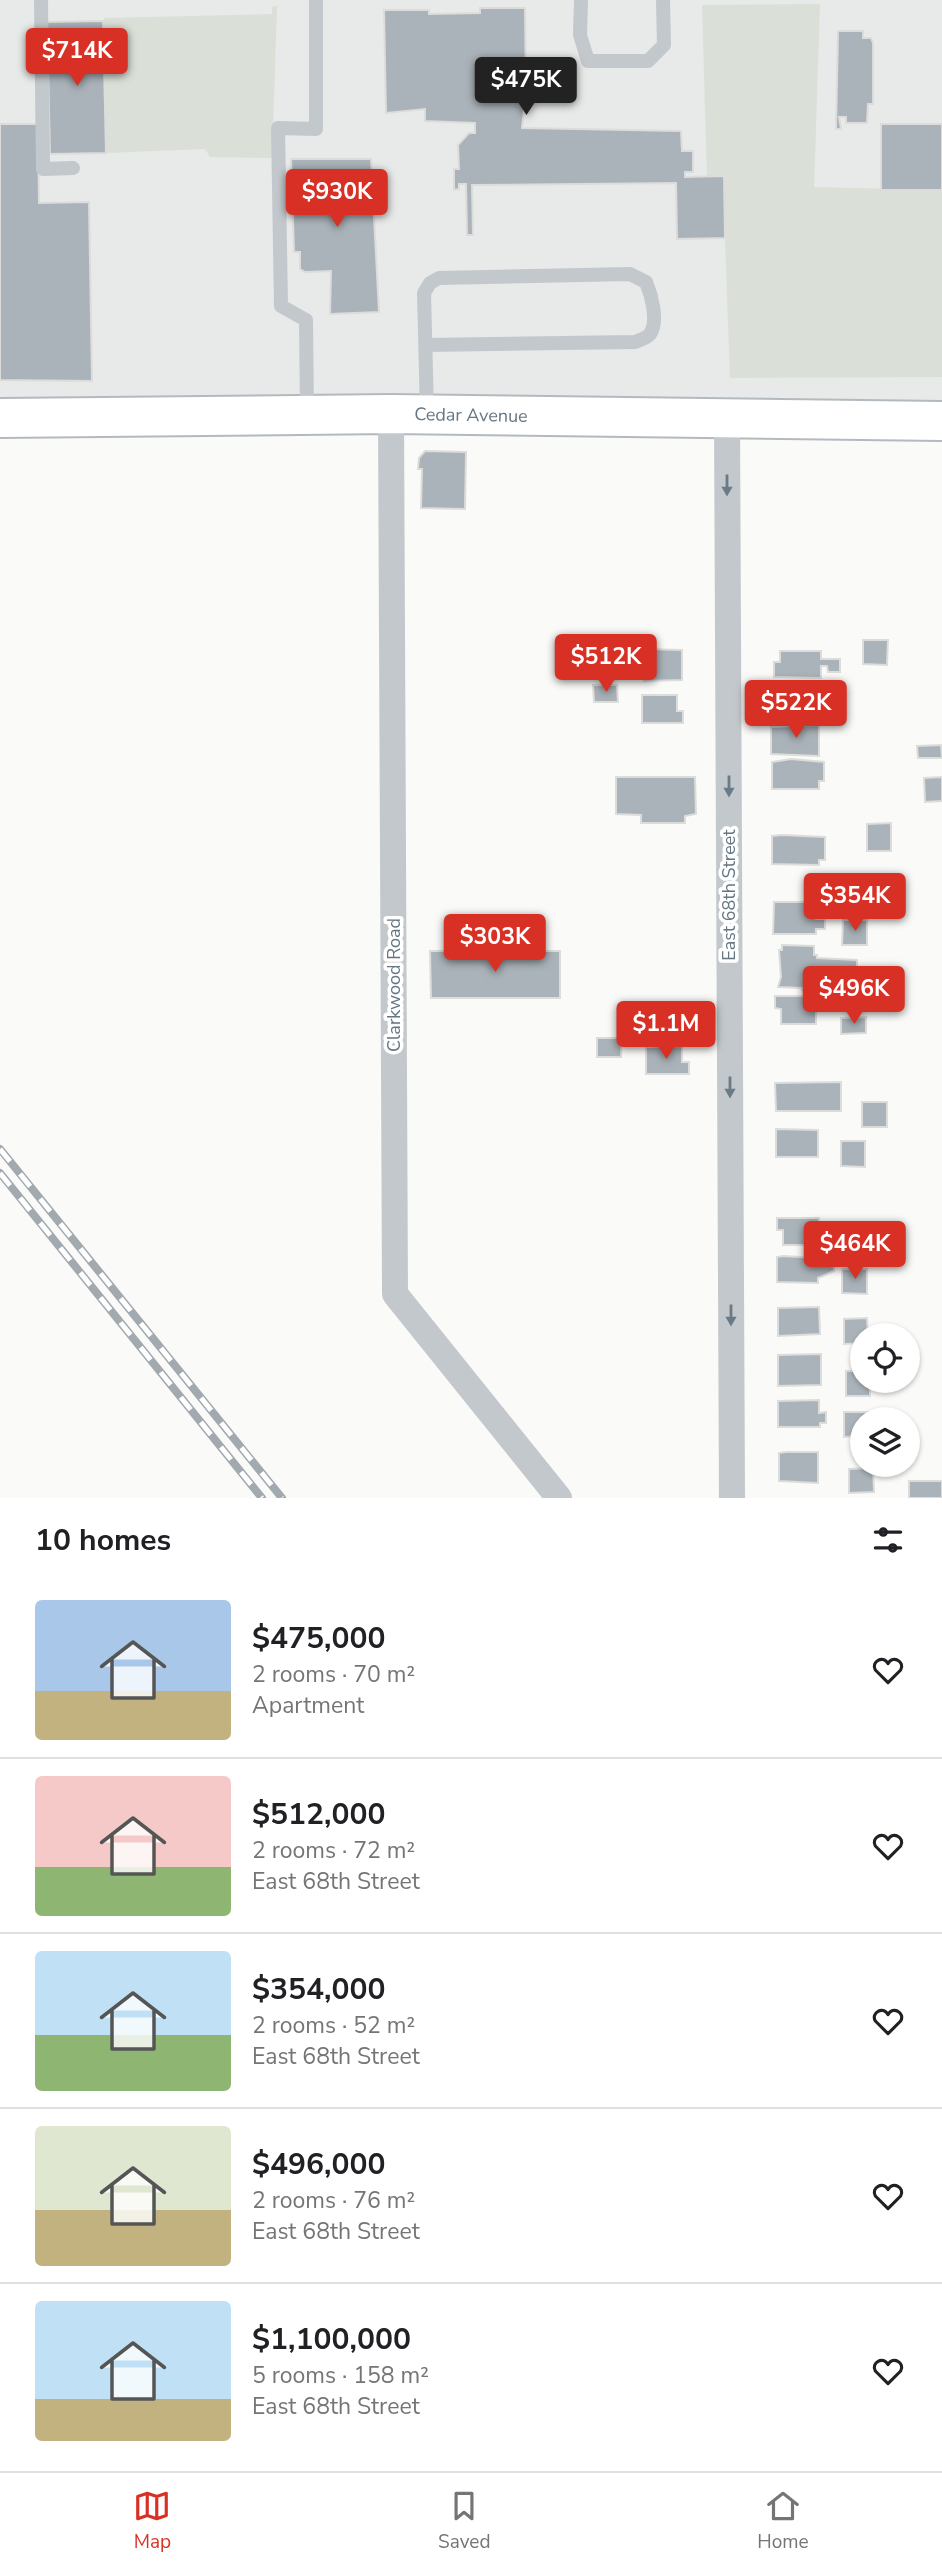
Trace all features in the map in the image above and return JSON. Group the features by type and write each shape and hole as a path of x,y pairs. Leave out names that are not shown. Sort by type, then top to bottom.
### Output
{"street":[{"name":"Cedar Avenue","path":"0,418 409,414 942,421"},
{"name":"Clarkwood Road","path":"409,414 395,1294 559,1498"},
{"name":"East 68th Street","path":"727,417 732,1498"}],"lane":[{"path":"41,0 43,169 73,168"},
{"path":"307,415 306,320 281,306 278,128 316,129 316,0"},
{"path":"581,0 580,35 588,61 649,61 664,45 663,0"},
{"path":"409,414 426,345 424,293 430,283 439,278 630,274 646,282 652,298 652,331 648,337 635,342 426,345"}],"shaded area":[{"path":"0,0 942,0 942,421 0,418"},
{"path":"820,4 814,187 942,190 942,377 730,378 725,238 707,177 702,5"},
{"path":"277,6 272,158 210,157 205,149 106,153 104,18 272,14 272,7"}],"building":[{"path":"480,8 525,8 526,91 522,128 681,131 682,151 693,151 693,172 685,172 685,177 724,176 725,238 677,239 676,183 472,185 473,235 467,235 466,184 459,184 459,189 454,190 454,169 459,169 458,145 469,133 475,133 475,123 425,121 425,109 386,113 384,10 429,10 429,14 480,13"},
{"path":"103,21 106,153 50,154 47,22"},
{"path":"838,31 863,31 863,38 871,38 873,43 873,104 868,104 867,123 846,123 846,117 839,117 841,129 836,129"},
{"path":"0,124 38,124 39,203 89,202 92,381 0,380"},
{"path":"881,124 942,124 942,190 881,190"},
{"path":"291,159 371,159 379,312 330,314 331,271 305,272 300,269 300,252 294,252"},
{"path":"425,451 466,452 465,509 421,508 422,469 418,469 419,458"},
{"path":"617,638 618,663 594,665 593,639"},
{"path":"863,640 888,640 887,665 863,664"},
{"path":"644,649 682,650 682,680 644,681"},
{"path":"780,651 821,651 821,659 840,659 840,672 828,672 827,666 821,666 821,678 774,677 774,662 780,662"},
{"path":"593,685 617,685 618,702 594,702"},
{"path":"642,695 677,695 677,711 683,711 683,723 642,723"},
{"path":"819,725 819,756 771,754 771,727"},
{"path":"941,745 942,758 918,758 917,746"},
{"path":"791,759 824,762 824,781 819,781 819,789 772,789 772,762"},
{"path":"616,777 695,777 696,814 685,816 685,823 641,823 641,815 616,814"},
{"path":"942,777 942,801 925,802 924,778"},
{"path":"891,823 891,851 867,851 867,824"},
{"path":"772,836 825,837 825,860 819,860 819,865 772,864"},
{"path":"774,902 817,902 816,919 825,919 825,929 816,929 816,934 773,934"},
{"path":"843,920 867,920 867,945 842,945"},
{"path":"782,945 814,946 814,955 817,955 817,958 857,960 857,989 802,990 778,987 781,977 779,950 782,950"},
{"path":"430,951 560,951 560,998 431,998"},
{"path":"775,996 816,996 816,1024 781,1024 781,1009 775,1008"},
{"path":"866,1017 866,1033 841,1034 841,1018"},
{"path":"597,1038 622,1038 621,1057 597,1057"},
{"path":"682,1046 682,1062 689,1062 689,1074 646,1074 646,1047"},
{"path":"841,1082 841,1111 776,1111 775,1083"},
{"path":"862,1102 887,1102 887,1127 862,1127"},
{"path":"776,1129 818,1130 818,1157 776,1157"},
{"path":"841,1141 865,1141 865,1167 841,1166"},
{"path":"777,1218 819,1218 818,1245 783,1245 783,1230 777,1230"},
{"path":"843,1237 867,1237 867,1255 843,1255"},
{"path":"777,1257 834,1259 834,1271 818,1278 818,1283 777,1282"},
{"path":"842,1269 867,1269 867,1294 842,1293"},
{"path":"819,1307 820,1334 778,1336 778,1308"},
{"path":"867,1318 867,1323 850,1323 850,1344 844,1344 844,1319"},
{"path":"821,1354 821,1385 778,1386 778,1355"},
{"path":"846,1371 850,1371 850,1393 870,1393 870,1396 846,1396"},
{"path":"819,1400 819,1413 826,1412 826,1423 820,1423 820,1427 778,1427 778,1401"},
{"path":"844,1412 850,1412 850,1437 844,1437"},
{"path":"818,1452 818,1483 779,1481 779,1453"},
{"path":"849,1469 850,1477 873,1477 874,1492 849,1493"},
{"path":"909,1481 942,1481 942,1498 909,1498"}],"railway":[{"path":"0,1149 282,1498"},
{"path":"0,1173 262,1498"}]}
